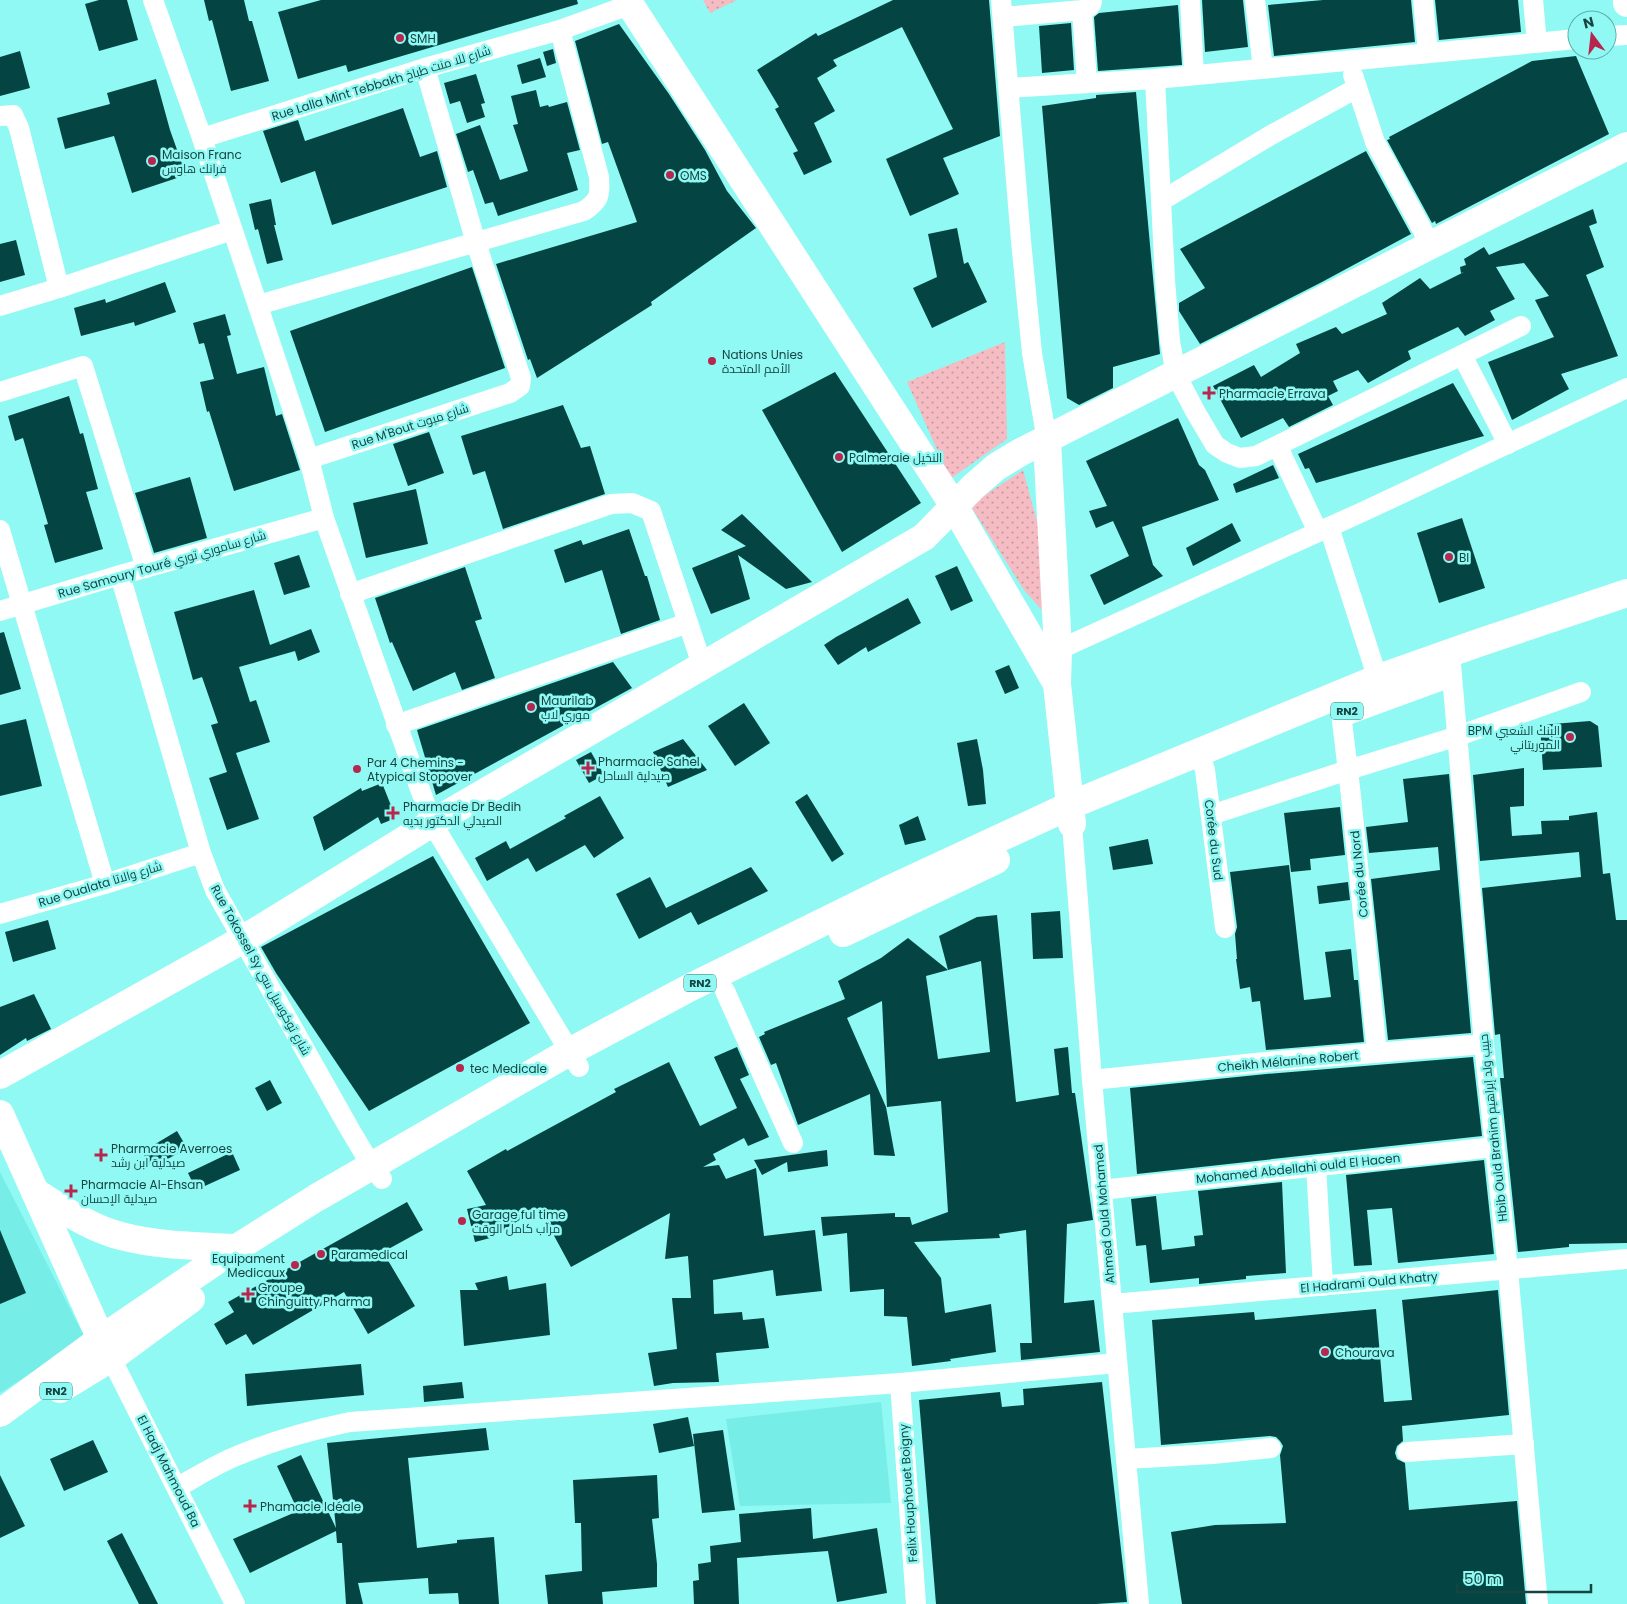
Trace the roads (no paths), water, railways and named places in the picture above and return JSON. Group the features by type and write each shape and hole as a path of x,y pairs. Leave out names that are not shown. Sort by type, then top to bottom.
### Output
{"main road":[{"path":"628,2 954,506 1057,684"},
{"path":"0,1075 242,940 432,823 924,537 973,486 996,467 1019,453 1627,146"},
{"path":"1046,441 1058,650 1057,684 1072,814"},
{"name":"RN2","path":"0,1424 241,1255 376,1172 574,1059 691,987 886,891 1338,705 1627,592"},
{"name":"RN2","path":"1452,662 1627,611"},
{"name":"RN2","path":"574,1059 725,991 1072,814"},
{"path":"0,1114 106,1348"},
{"path":"35,1192 76,1218 119,1236 241,1255"},
{"name":"RN2","path":"0,1413 106,1348"}],"street":[{"path":"154,0 309,459 324,518 432,823 574,1059"},
{"path":"1190,0 1194,75"},
{"path":"1255,0 1262,69"},
{"path":"1423,0 1428,53"},
{"path":"1533,0 1537,43"},
{"name":"Rue Lalla Mint Tebbakh شارع للا منت طباخ","path":"202,138 425,68 560,30 628,2"},
{"path":"1046,441 1031,344 1002,8 1087,5 1087,83"},
{"path":"258,306 584,211 596,203 600,192 599,177 560,30"},
{"path":"1009,88 1155,79 1567,40"},
{"path":"1349,61 1375,142 1431,246"},
{"path":"425,68 476,243"},
{"path":"1155,79 1169,332 1176,375 1194,411 1215,445 1227,453 1240,458 1256,456 1278,447 1521,326"},
{"path":"1161,201 1271,135 1357,88"},
{"path":"7,116 19,128 59,288"},
{"path":"0,306 232,230"},
{"name":"Rue M'Bout شارع مبوت","path":"309,459 510,393 520,386 521,378 476,243"},
{"path":"1462,355 1508,444"},
{"path":"0,392 83,366 146,568"},
{"path":"1058,650 1324,530 1627,388"},
{"path":"1278,447 1324,530 1381,688"},
{"path":"350,594 612,504 632,502 651,511 702,666"},
{"name":"Rue Samoury Touré شارع ساموري توري","path":"0,611 22,603 324,518"},
{"path":"0,530 105,884"},
{"name":"Rue Tokossel Sy شارع توكوسيل سي","path":"120,575 201,854 215,890 376,1172"},
{"path":"396,725 688,623"},
{"name":"Hbib Ould Brahim حبيب ولد إبراهيم","path":"1452,662 1484,1044 1508,1270 1538,1604"},
{"path":"1211,815 1458,736 1581,692"},
{"name":"Corée du Nord","path":"1338,705 1348,770 1377,1053"},
{"name":"Corée du Sud","path":"1202,761 1211,815 1225,928"},
{"name":"Ahmed Ould Mohamed","path":"1072,814 1101,1190 1139,1604"},
{"name":"Rue Oualata شارع والاتا","path":"0,914 201,854"},
{"path":"725,991 793,1142"},
{"name":"Cheikh Mélanine Robert","path":"1092,1080 1265,1062 1484,1044"},
{"name":"Mohamed Abdellahi ould El Hacen","path":"1101,1190 1494,1147"},
{"path":"1316,1166 1323,1286"},
{"name":"El Hadrami Ould Khatry","path":"1112,1304 1627,1259"},
{"name":"El Hadj Mahmoud Ba","path":"106,1348 236,1604"},
{"path":"178,1487 238,1455 272,1442 316,1429 350,1422 900,1383 1117,1363"},
{"name":"Felix Houphouet Boigny","path":"900,1383 916,1604"},
{"path":"1407,1452 1524,1444"},
{"path":"1126,1459 1213,1454 1270,1448"}],"place":[{"name":"SMH","path":"400,38"},
{"name":"Maison Franc فرانك هاوس","path":"152,161"},
{"name":"OMS","path":"670,175"},
{"name":"Nations Unies الأمم المتحدة","path":"712,361"},
{"name":"Pharmacie Errava","path":"1209,393"},
{"name":"Palmeraie النخيل","path":"839,457"},
{"name":"BI","path":"1449,557"},
{"name":"Maurilab موري لاب","path":"531,707"},
{"name":"BPM البنك الشعبي الموريتاني","path":"1570,737"},
{"name":"Pharmacie Sahel صيدلية الساحل","path":"588,768"},
{"name":"Par 4 Chemins - Atypical Stopover","path":"357,769"},
{"name":"Pharmacie Dr Bedih الصيدلي الدكتور بديه","path":"393,813"},
{"name":"tec Medicale","path":"460,1068"},
{"name":"Pharmacie Averroes صيدلية ابن رشد","path":"101,1155"},
{"name":"Pharmacie Al-Ehsan صيدلية الإحسان","path":"71,1191"},
{"name":"Garage ful time مرآب كامل الوقت","path":"462,1221"},
{"name":"Paramedical","path":"321,1254"},
{"name":"Equipament Medicaux","path":"295,1265"},
{"name":"Groupe Chinguitty Pharma","path":"248,1294"},
{"name":"Chourava","path":"1325,1352"},
{"name":"Phamacie Idéale","path":"250,1506"}]}
